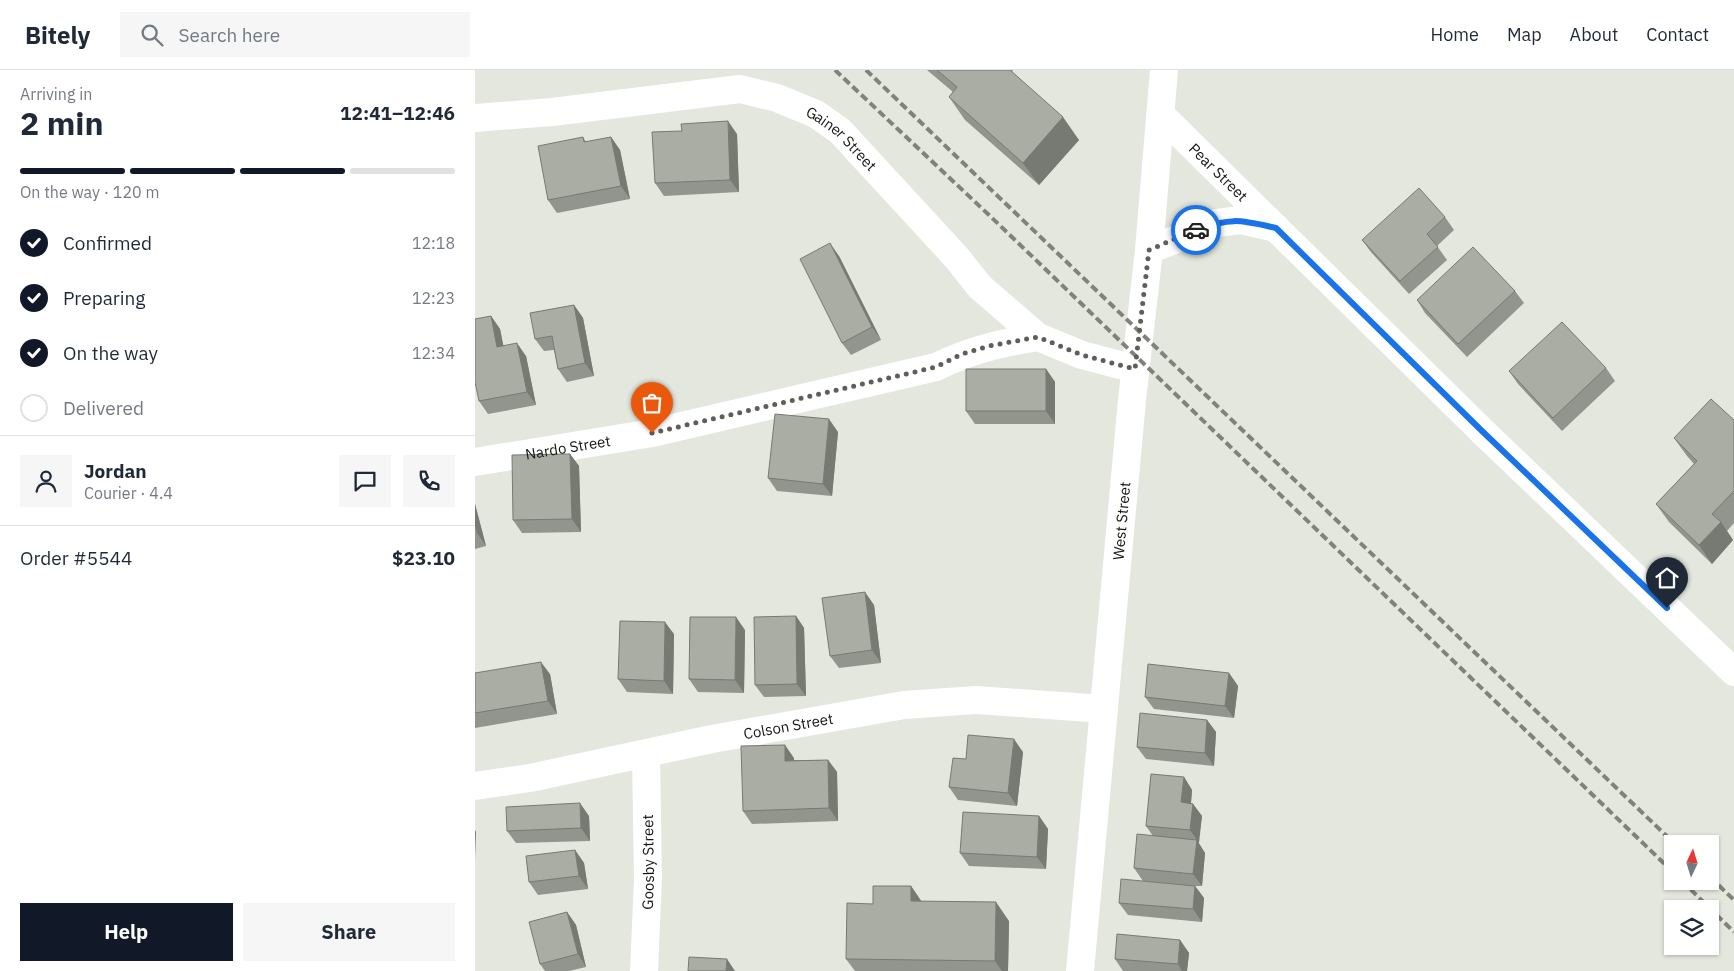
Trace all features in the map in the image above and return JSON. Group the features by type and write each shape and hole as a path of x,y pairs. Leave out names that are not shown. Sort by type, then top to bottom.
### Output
{"street":[{"name":"West Street","path":"1080,971 1135,369 1149,250 1164,70"},
{"name":"Gainer Street","path":"475,118 553,112 740,90 777,98 816,114 840,131 957,258 980,287 1038,337 1082,355 1135,369"},
{"name":"Pear Street","path":"1161,115 1482,431 1734,672"},
{"name":"Pear Street","path":"1149,250 1217,222 1241,220 1276,228"},
{"name":"Nardo Street","path":"475,462 652,433 936,367 962,354 989,346 1038,337"},
{"name":"Colson Street","path":"475,786 530,778 712,739 903,705 976,700 1104,709"},
{"name":"Goosby Street","path":"644,971 648,879 646,754"}],"building":[{"path":"937,70 1010,70 1063,117 1023,163 949,97 957,87"},
{"path":"728,121 730,180 655,183 652,132 682,131 681,124"},
{"path":"583,137 584,142 611,137 621,186 548,200 538,146"},
{"path":"1419,188 1445,217 1427,234 1438,247 1400,281 1362,240"},
{"path":"830,243 872,327 842,343 800,259"},
{"path":"1473,247 1515,291 1458,344 1417,300"},
{"path":"574,305 585,363 558,369 552,336 535,339 530,313"},
{"path":"491,316 497,347 517,343 527,392 479,401 475,382 475,319"},
{"path":"1562,322 1606,368 1553,418 1509,371"},
{"path":"966,369 1046,369 1046,411 966,411"},
{"path":"1711,399 1734,420 1734,491 1712,514 1721,522 1699,545 1656,504 1697,461 1674,438"},
{"path":"775,414 829,419 823,484 768,478"},
{"path":"570,454 572,519 513,520 512,455"},
{"path":"865,592 872,650 830,656 822,598"},
{"path":"796,616 797,684 755,685 754,617"},
{"path":"690,617 736,617 735,680 689,679"},
{"path":"620,621 665,622 664,681 618,679"},
{"path":"541,662 548,701 475,713 475,673"},
{"path":"1148,664 1229,673 1225,706 1145,697"},
{"path":"1140,713 1207,720 1205,753 1137,747"},
{"path":"968,735 1014,739 1008,793 949,787 953,758 966,759"},
{"path":"785,745 785,761 828,760 829,808 743,811 741,746"},
{"path":"1151,774 1184,777 1181,802 1193,804 1190,830 1146,826"},
{"path":"580,803 581,828 507,831 506,807"},
{"path":"963,812 1039,816 1037,857 960,853"},
{"path":"1137,834 1197,840 1193,874 1134,868"},
{"path":"575,850 579,876 529,882 526,856"},
{"path":"1121,879 1195,886 1193,909 1119,903"},
{"path":"873,886 911,886 911,901 996,902 995,961 846,959 847,903 873,904"},
{"path":"567,912 578,954 540,964 529,922"},
{"path":"1117,934 1180,940 1178,964 1115,959"},
{"path":"689,957 727,959 726,971 688,971"}],"railway":[{"path":"835,70 989,215 1664,863"},
{"path":"866,70 1666,835"},
{"path":"1719,886 1734,900"},
{"path":"1691,890 1734,932"}],"way so far":[{"path":"652,433 936,367 962,354 989,346 1038,337 1082,355 1135,369 1149,250 1196,230"}],"route":[{"path":"1196,230 1217,222 1241,220 1276,228 1482,431 1667,608"}]}
